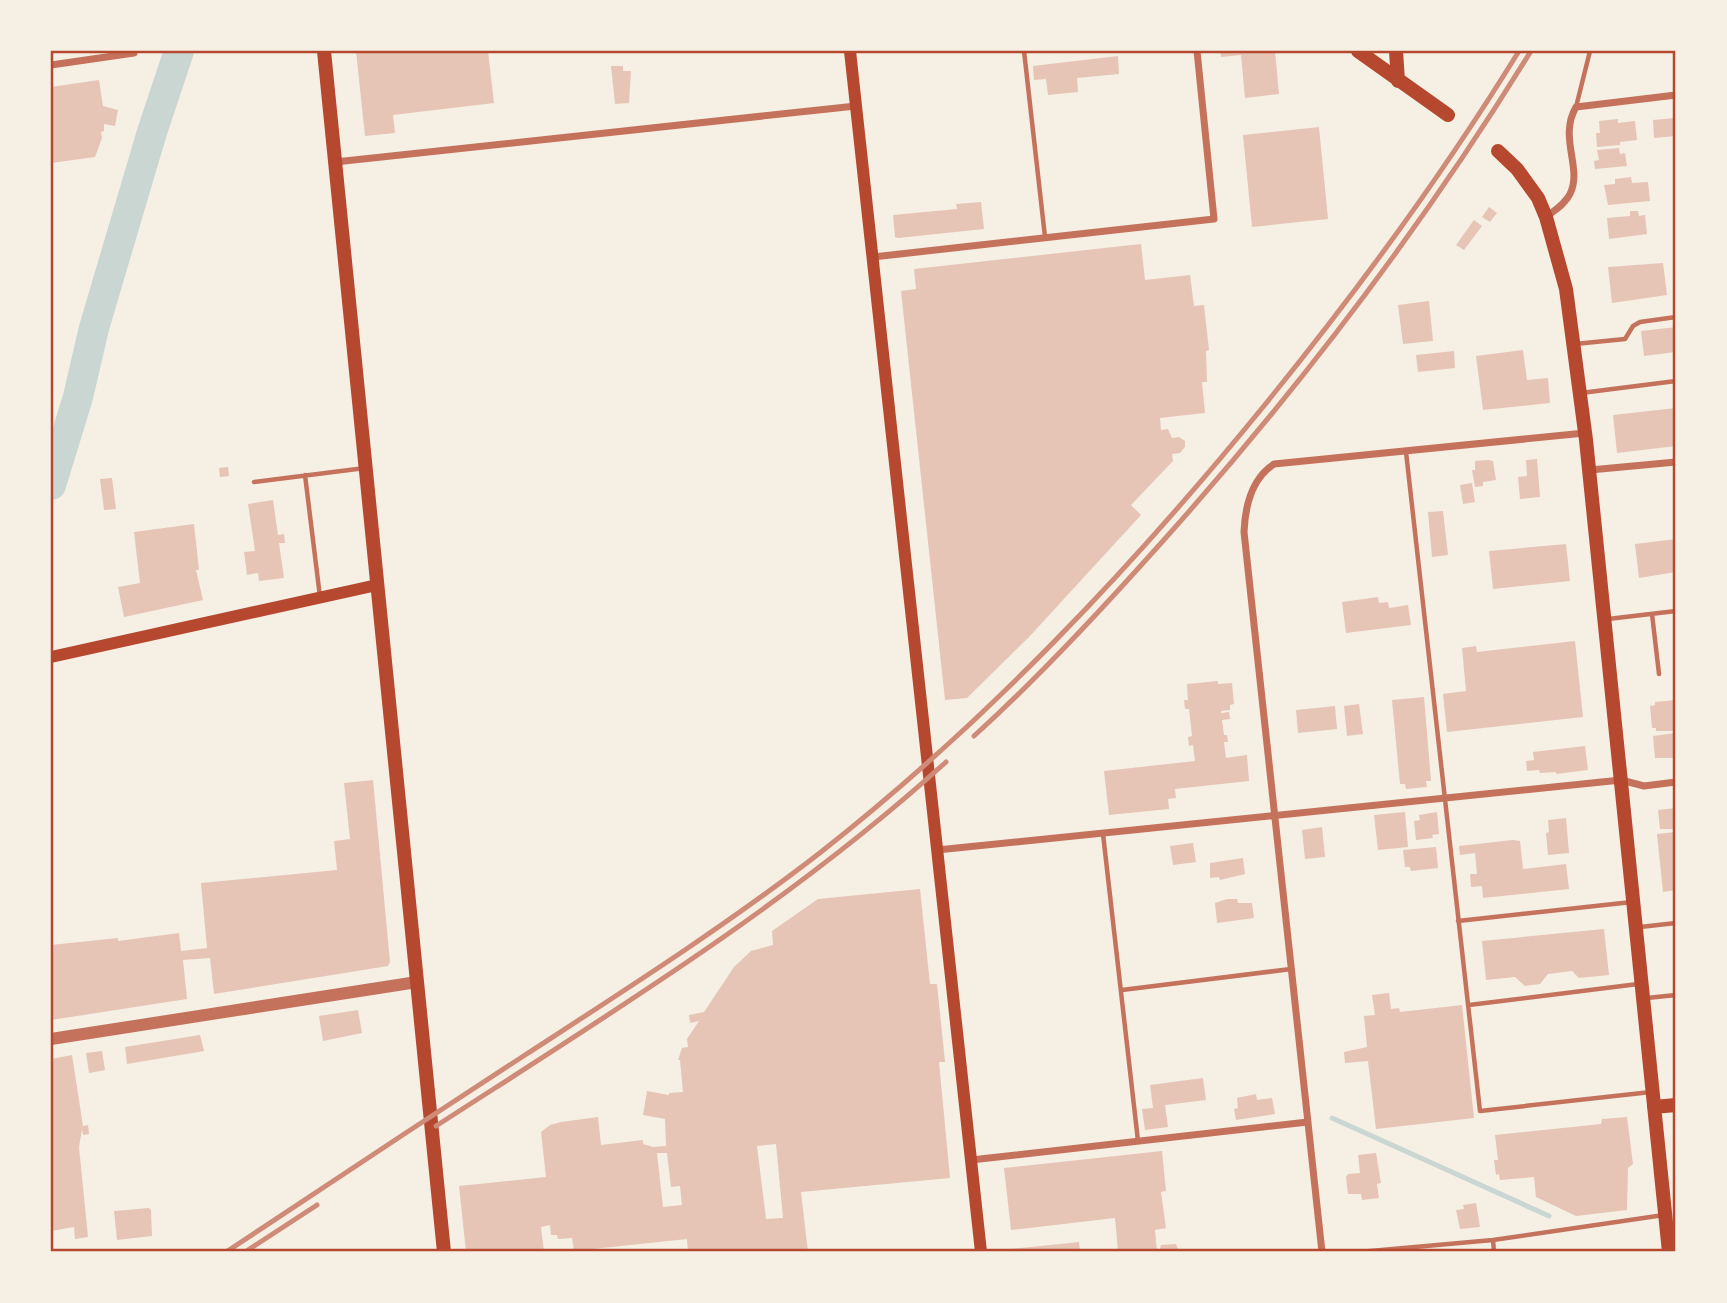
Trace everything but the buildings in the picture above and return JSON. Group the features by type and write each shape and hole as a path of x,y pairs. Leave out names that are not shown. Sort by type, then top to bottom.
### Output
{"main road":[{"path":"324,51 444,1252"},
{"path":"850,51 981,1252"},
{"path":"1358,51 1448,115"},
{"path":"1396,51 1398,80"},
{"path":"1498,151 1528,183 1546,217 1566,289 1585,433 1669,1252"},
{"path":"51,657 377,585"},
{"path":"1654,1107 1676,1105"}],"street":[{"path":"873,257 1214,219 1197,51"},
{"path":"51,65 134,53"},
{"path":"1546,217 1563,203 1574,182 1568,132 1576,107 1676,95"},
{"path":"335,162 856,106"},
{"path":"1322,1252 1244,533 1253,487 1260,476 1274,464 1585,433"},
{"path":"1589,471 1676,462"},
{"path":"937,850 1621,780 1644,786 1676,782"},
{"path":"51,1040 417,982"},
{"path":"971,1160 1308,1122"}],"lane":[{"path":"1024,51 1045,238"},
{"path":"1576,107 1590,51"},
{"path":"1574,344 1625,339 1633,326 1640,322 1676,317"},
{"path":"1580,393 1676,382"},
{"path":"1406,451 1480,1111 1652,1092"},
{"path":"254,482 365,468"},
{"path":"305,475 321,597"},
{"path":"1604,620 1676,611"},
{"path":"1652,614 1659,674"},
{"path":"1103,834 1138,1140"},
{"path":"1458,921 1633,902"},
{"path":"1636,927 1676,923"},
{"path":"1122,990 1291,969"},
{"path":"1469,1005 1642,991 1676,995"},
{"path":"1359,1252 1493,1240 1665,1214"},
{"path":"1493,1240 1494,1252"}],"waterway":[{"path":"51,485 78,397 94,328 179,51"},
{"path":"1332,1118 1549,1216"}],"railway":[{"path":"226,1252 712,931 821,852 941,751 1054,642 1213,468 1331,321 1397,233 1519,51"},
{"path":"974,736 1094,617 1213,484 1311,365 1447,180 1531,51"},
{"path":"436,1126 634,998 763,909 826,862 946,762"},
{"path":"245,1252 317,1205"}]}
